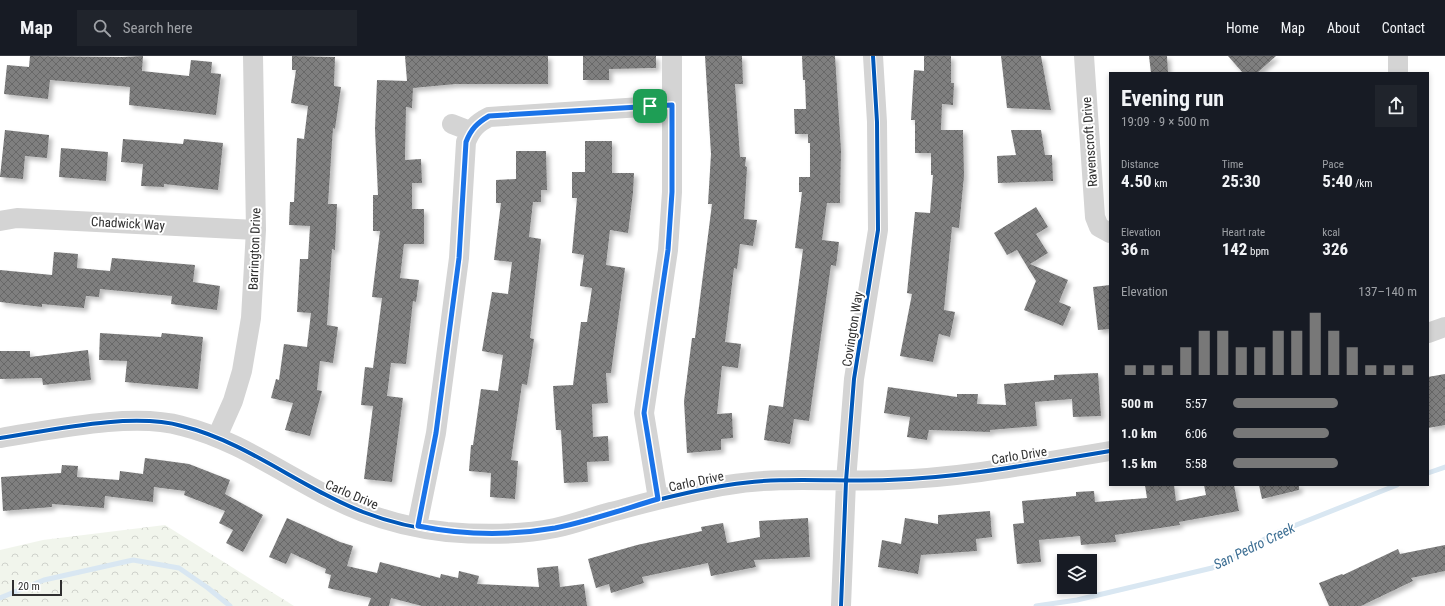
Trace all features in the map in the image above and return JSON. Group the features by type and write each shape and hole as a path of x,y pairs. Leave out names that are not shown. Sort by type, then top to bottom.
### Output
{"street":[{"name":"Barrington Drive","path":"217,436 233,401 242,371 251,318 256,230 253,56"},
{"path":"658,499 644,413 668,250 672,192 672,56"},
{"name":"Covington Way","path":"841,606 846,481 854,379 878,230 877,122 873,56"},
{"name":"Ravenscroft Drive","path":"1084,56 1095,217 1099,234"},
{"path":"1398,56 1398,72"},
{"path":"418,526 436,433 459,258 466,142 470,131 478,123 489,116 672,105"},
{"path":"452,124 470,131"},
{"name":"Chadwick Way","path":"0,221 17,218 256,230"},
{"path":"1429,333 1445,328"},
{"name":"Carlo Drive","path":"0,438 115,422 147,421 180,425 217,436 328,496 364,512 418,526 444,531 475,534 514,533 556,527 658,499 730,484 775,480 846,481 920,479 958,475 1109,451"}],"green space":[{"path":"165,525 294,606 0,606 0,550 43,540"}],"building":[{"path":"30,56 143,56 142,71 189,76 191,60 212,62 211,73 221,74 216,115 129,105 130,87 50,80 48,99 4,94 7,65 29,67"},
{"path":"292,56 335,57 334,86 341,87 335,129 333,128 328,204 337,204 335,250 332,249 327,325 338,327 333,363 320,361 317,390 322,391 310,436 285,430 293,403 271,398 276,379 279,380 284,344 307,347 311,313 297,312 300,259 308,259 310,226 289,225 290,202 294,202 297,138 304,139 308,106 291,103 296,70 292,70"},
{"path":"405,56 548,56 548,84 456,84 413,88 412,108 406,107 405,160 421,159 422,183 412,183 412,209 424,209 424,244 404,244 400,278 419,280 416,302 413,301 406,364 391,363 387,396 403,398 392,482 364,479 373,406 361,405 365,367 373,368 382,298 372,297 380,231 373,231 373,195 378,195 375,129 377,80 407,81"},
{"path":"583,56 656,56 656,68 609,69 609,80 583,80"},
{"path":"705,56 742,56 743,84 735,84 740,157 746,157 745,166 747,167 744,219 757,220 753,246 740,244 737,269 734,268 725,342 741,344 738,368 722,366 717,414 732,413 733,438 721,439 721,450 687,453 684,401 692,338 695,338 712,204 708,204 711,154"},
{"path":"802,56 835,56 841,150 840,203 827,203 822,240 839,242 836,266 831,265 809,421 794,419 790,444 764,440 769,405 783,407 803,249 795,248 802,192 799,192 799,177 810,177 810,143 808,143 808,134 795,134 794,109 806,109"},
{"path":"924,56 951,56 951,83 954,83 953,105 942,104 941,130 963,130 964,176 959,228 952,227 944,310 955,312 950,337 939,334 933,362 900,356 912,294 907,293 915,212 930,213 933,175 931,175 931,153 915,153 915,120 911,120 914,70 924,71"},
{"path":"1001,56 1041,56 1051,110 1007,108"},
{"path":"1149,56 1167,56 1168,72 1151,72"},
{"path":"1228,56 1276,56 1258,72 1242,72"},
{"path":"5,130 49,135 47,158 25,156 23,179 0,177"},
{"path":"1011,130 1041,130 1045,155 1052,155 1053,181 998,183 997,156 1016,155"},
{"path":"123,139 183,144 184,139 223,143 218,190 164,184 164,187 141,186 143,164 121,162"},
{"path":"585,141 612,141 612,173 634,173 633,193 628,233 610,230 606,265 625,268 611,373 606,373 608,403 592,404 593,437 608,436 609,461 587,462 588,482 564,483 561,430 556,430 553,386 573,385 581,322 587,322 592,288 580,286 584,255 572,253 577,198 572,198 572,172 585,172"},
{"path":"61,148 108,152 106,181 59,177"},
{"path":"516,151 546,151 547,190 541,190 541,202 533,202 529,237 541,239 530,338 534,339 527,385 522,384 511,460 518,461 515,499 490,497 491,473 469,471 471,445 473,445 481,389 498,391 503,355 482,351 492,292 508,294 512,262 494,260 501,203 496,203 496,180 516,179"},
{"path":"1036,207 1048,227 1036,234 1048,253 1030,264 1068,280 1059,302 1071,307 1063,326 1024,310 1036,281 1017,250 1007,255 994,233"},
{"path":"54,252 78,254 77,268 110,271 112,258 195,265 193,282 220,286 217,310 171,304 172,296 100,289 99,297 86,296 84,308 42,304 42,307 0,302 0,270 52,275"},
{"path":"1109,285 1109,329 1098,330 1093,287"},
{"path":"100,333 161,337 162,333 203,337 198,389 125,382 127,361 99,360"},
{"path":"88,350 91,380 43,385 42,378 0,379 0,351 30,351 30,357"},
{"path":"1098,373 1101,416 1073,417 1072,399 1035,402 1037,426 990,430 990,432 929,430 927,440 907,437 910,417 884,413 888,387 957,397 957,394 978,394 977,404 1006,405 1004,384 1054,380 1054,375"},
{"path":"1445,374 1445,425 1429,428 1429,377"},
{"path":"145,458 189,464 230,480 225,494 263,515 243,552 226,543 233,530 219,523 225,511 184,495 185,491 154,487 153,502 105,496 104,508 52,504 52,507 3,511 1,477 61,473 62,465 78,466 77,477 119,480 120,471 143,474"},
{"path":"1145,486 1174,486 1176,501 1206,495 1204,486 1234,486 1239,511 1179,522 1180,525 1115,535 1116,542 1081,545 1080,536 1039,540 1041,562 1017,564 1013,524 1024,523 1022,501 1076,496 1076,492 1094,491 1095,502 1147,498"},
{"path":"1259,486 1299,486 1299,490 1262,499"},
{"path":"990,511 992,537 976,539 977,551 921,555 918,574 878,567 882,540 901,544 905,518 938,524 938,515"},
{"path":"287,518 340,542 353,546 347,566 377,573 380,562 440,578 441,574 458,578 459,571 479,576 477,584 539,587 537,568 558,566 560,587 584,584 587,606 422,606 391,598 389,606 368,606 371,598 328,588 331,575 325,573 326,569 291,553 286,564 269,557"},
{"path":"808,518 810,557 754,560 756,567 711,576 708,563 642,577 644,583 611,593 609,584 596,588 588,559 637,545 702,531 701,527 723,523 727,543 760,537 759,521"},
{"path":"1445,545 1445,571 1411,578 1413,581 1361,606 1329,606 1319,583 1342,574 1343,575 1398,549 1400,554"}],"waterway":[{"name":"San Pedro Creek","path":"1429,473 1445,467"},
{"name":"San Pedro Creek","path":"1036,606 1077,600 1212,568 1276,533 1394,486"},
{"name":"San Pedro Creek","path":"0,598 44,580 133,560 179,568 208,588 230,606"}],"cycle path":[{"path":"841,606 846,481 854,379 878,230 877,122 873,56"},
{"path":"0,438 67,427 116,422 162,422 182,426 206,433 229,443 318,491 373,516 404,525 426,529 474,534 515,533 555,528 698,490 748,482 788,480 916,479 1000,469 1109,451"}],"route":[{"path":"672,105 672,192 668,250 644,413 658,499 556,527 514,533 475,534 444,531 418,526 436,433 459,258 466,142 470,131 478,123 489,116 650,106 672,105"}]}
